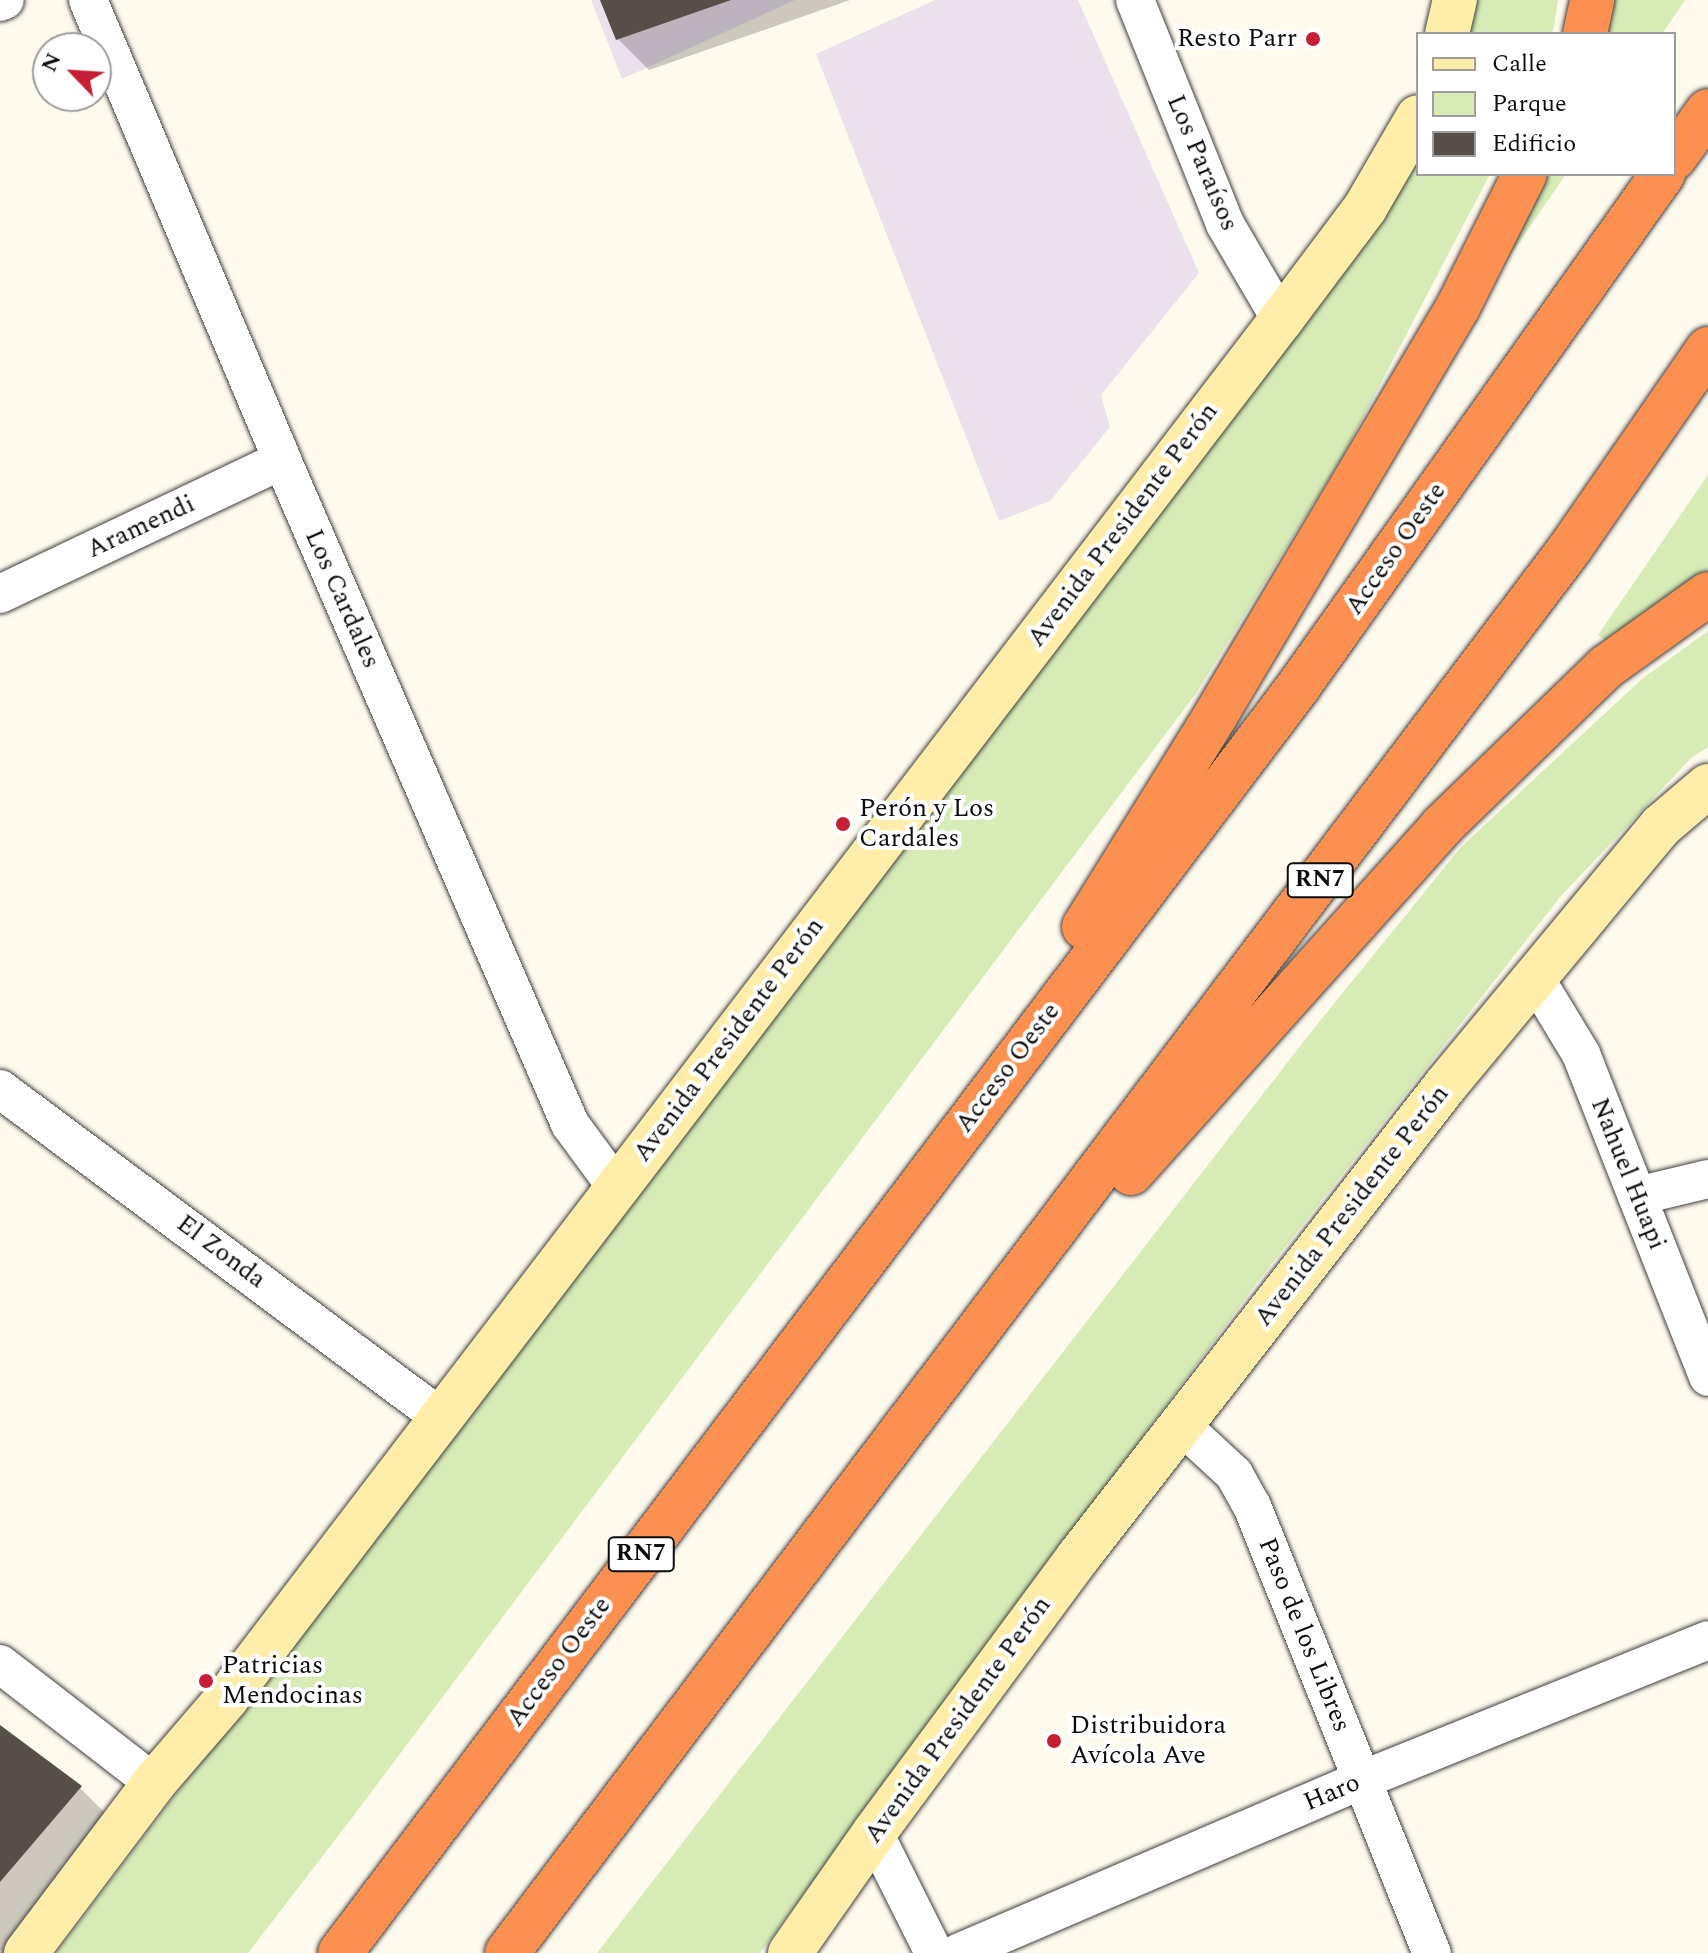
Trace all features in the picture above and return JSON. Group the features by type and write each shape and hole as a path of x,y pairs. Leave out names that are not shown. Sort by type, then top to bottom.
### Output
{"highway":[{"path":"1585,32 1592,0"},
{"path":"1676,155 1708,111"},
{"path":"942,1154 1238,677 1458,307 1524,176"},
{"name":"Acceso Oeste","path":"340,1953 1298,687 1662,176"},
{"name":"RN7","path":"507,1953 602,1832 1571,547 1708,349"},
{"path":"924,1404 1442,826 1606,667 1708,594"},
{"path":"525,1953 602,1832"}],"street":[{"name":"Los Cardales","path":"88,0 282,460 570,1124 617,1188"},
{"name":"Los Paraísos","path":"1135,0 1225,224 1281,320"},
{"path":"1447,32 1455,0"},
{"name":"Avenida Presidente Perón","path":"26,1953 154,1783 227,1698 1281,320 1365,208 1416,120"},
{"name":"Aramendi","path":"0,594 282,460"},
{"name":"Avenida Presidente Perón","path":"790,1953 874,1833 1079,1556 1445,1086 1661,826 1708,786"},
{"name":"Nahuel Huapi","path":"1535,978 1581,1054 1708,1377"},
{"name":"El Zonda","path":"0,1089 440,1417"},
{"path":"1637,1196 1708,1179"},
{"name":"Paso de los Libres","path":"1182,1426 1234,1474 1252,1506 1432,1953"},
{"name":"Haro","path":"958,1953 1362,1780 1708,1640"},
{"path":"0,1664 154,1783"},
{"path":"874,1833 934,1953"}],"shaded area":[{"path":"591,0 795,0 622,79"},
{"path":"935,0 1078,0 1199,273 1101,395 1110,427 1050,501 999,521 816,54"}],"green space":[{"path":"1470,0 1558,0 1552,32 1464,32"},
{"path":"1596,0 1685,0 1663,32 1588,32"},
{"path":"1416,155 1416,176 1489,176 1345,452 1197,692 248,1953 56,1953"},
{"path":"1535,176 1565,176 1463,325"},
{"path":"1708,475 1708,576 1608,642 1598,635"},
{"path":"1708,631 1708,747 1692,757 1561,896 1256,1284 760,1953 597,1953 1311,1032 1461,847 1642,679"}],"building":[{"path":"600,0 731,0 616,40"},
{"path":"0,1725 82,1786 0,1882"}],"place":[{"name":"Resto Parr","path":"1313,39"},
{"name":"Perón y Los Cardales","path":"843,824"},
{"name":"Patricias Mendocinas","path":"206,1681"},
{"name":"Distribuidora Avícola Ave","path":"1054,1741"}]}
